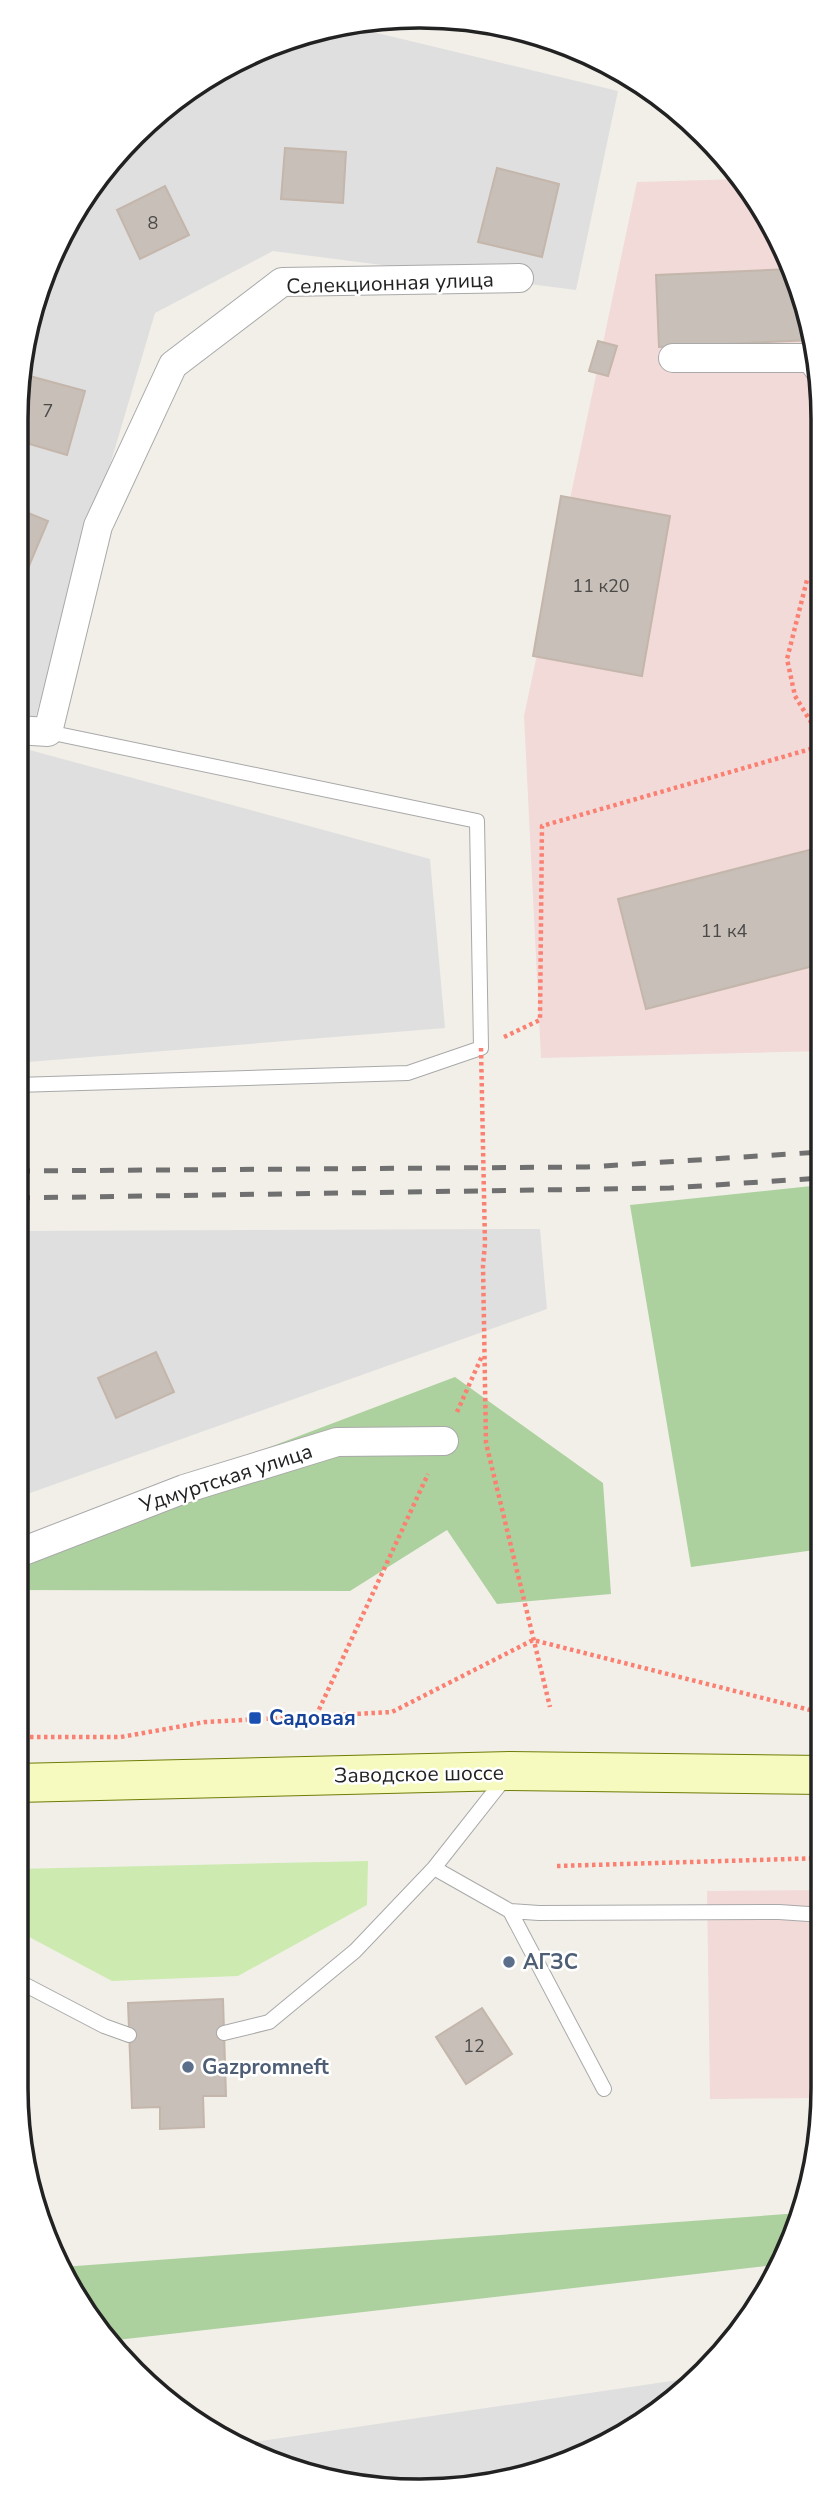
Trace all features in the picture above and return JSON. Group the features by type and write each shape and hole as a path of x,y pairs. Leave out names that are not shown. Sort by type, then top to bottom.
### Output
{"main road":[{"name":"Заводское шоссе","path":"28,1783 510,1772 811,1775"}],"street":[{"name":"Селекционная улица","path":"48,732 98,526 173,365 282,282 519,278"},
{"path":"673,358 806,358"},
{"path":"28,731 48,732"},
{"name":"Удмуртская улица","path":"28,1549 184,1489 337,1442 444,1441"}],"lane":[{"path":"28,1085 408,1073 481,1048 477,821 48,732"},
{"path":"224,2033 269,2022 355,1951 434,1868 510,1772"},
{"path":"434,1868 510,1911 811,1914"},
{"path":"510,1911 604,2089"},
{"path":"28,1986 104,2026 130,2035"}],"path":[{"path":"811,579 807,580 787,659 794,696 811,722"},
{"path":"550,1707 486,1443 481,1048 540,1020 542,826 811,749"},
{"path":"316,1716 484,1352"},
{"path":"28,1737 121,1737 205,1722 392,1712 533,1640 811,1710"},
{"path":"557,1866 811,1858"}],"shaded area":[{"path":"368,31 618,91 576,290 273,251 155,313 28,742 28,420 31,368 41,318 68,246 94,202 125,161 181,109 246,68 318,41"},
{"path":"729,179 771,246 798,318 808,368 811,420 811,1051 541,1058 524,716 637,182"},
{"path":"28,750 430,859 445,1028 28,1062"},
{"path":"540,1229 547,1309 28,1494 28,1231"},
{"path":"811,1890 811,2098 710,2099 707,1891"},
{"path":"680,2380 637,2413 593,2439 521,2466 471,2476 420,2479 368,2476 318,2466 254,2442"}],"green space":[{"path":"811,1186 811,1551 691,1567 630,1205"},
{"path":"455,1377 603,1483 611,1594 497,1604 447,1530 350,1591 28,1590 28,1538"},
{"path":"368,1861 367,1905 238,1976 112,1981 28,1936 28,1869"},
{"path":"790,2214 768,2266 120,2340 94,2305 71,2266"}],"building":[{"path":"285,148 346,152 343,203 281,199"},
{"path":"497,168 559,184 542,257 478,242"},
{"path":"165,186 189,235 140,259 117,210"},
{"path":"781,269 798,318 802,340 659,347 656,275"},
{"path":"598,341 617,346 608,376 589,371"},
{"path":"30,376 85,391 67,455 28,444"},
{"path":"561,496 670,516 642,676 533,656"},
{"path":"28,513 48,521 28,568"},
{"path":"811,850 811,967 646,1009 618,899"},
{"path":"156,1352 174,1392 116,1418 98,1378"},
{"path":"223,1999 226,2096 203,2096 204,2127 160,2129 160,2107 132,2108 128,2003"},
{"path":"482,2008 512,2054 466,2084 436,2037"}],"railway":[{"path":"28,1171 587,1167 811,1153"},
{"path":"28,1198 670,1188 811,1179"}],"place":[{"name":"Садовая","path":"255,1718"},
{"name":"АГЗС","path":"509,1962"},
{"name":"Gazpromneft","path":"188,2067"}]}
